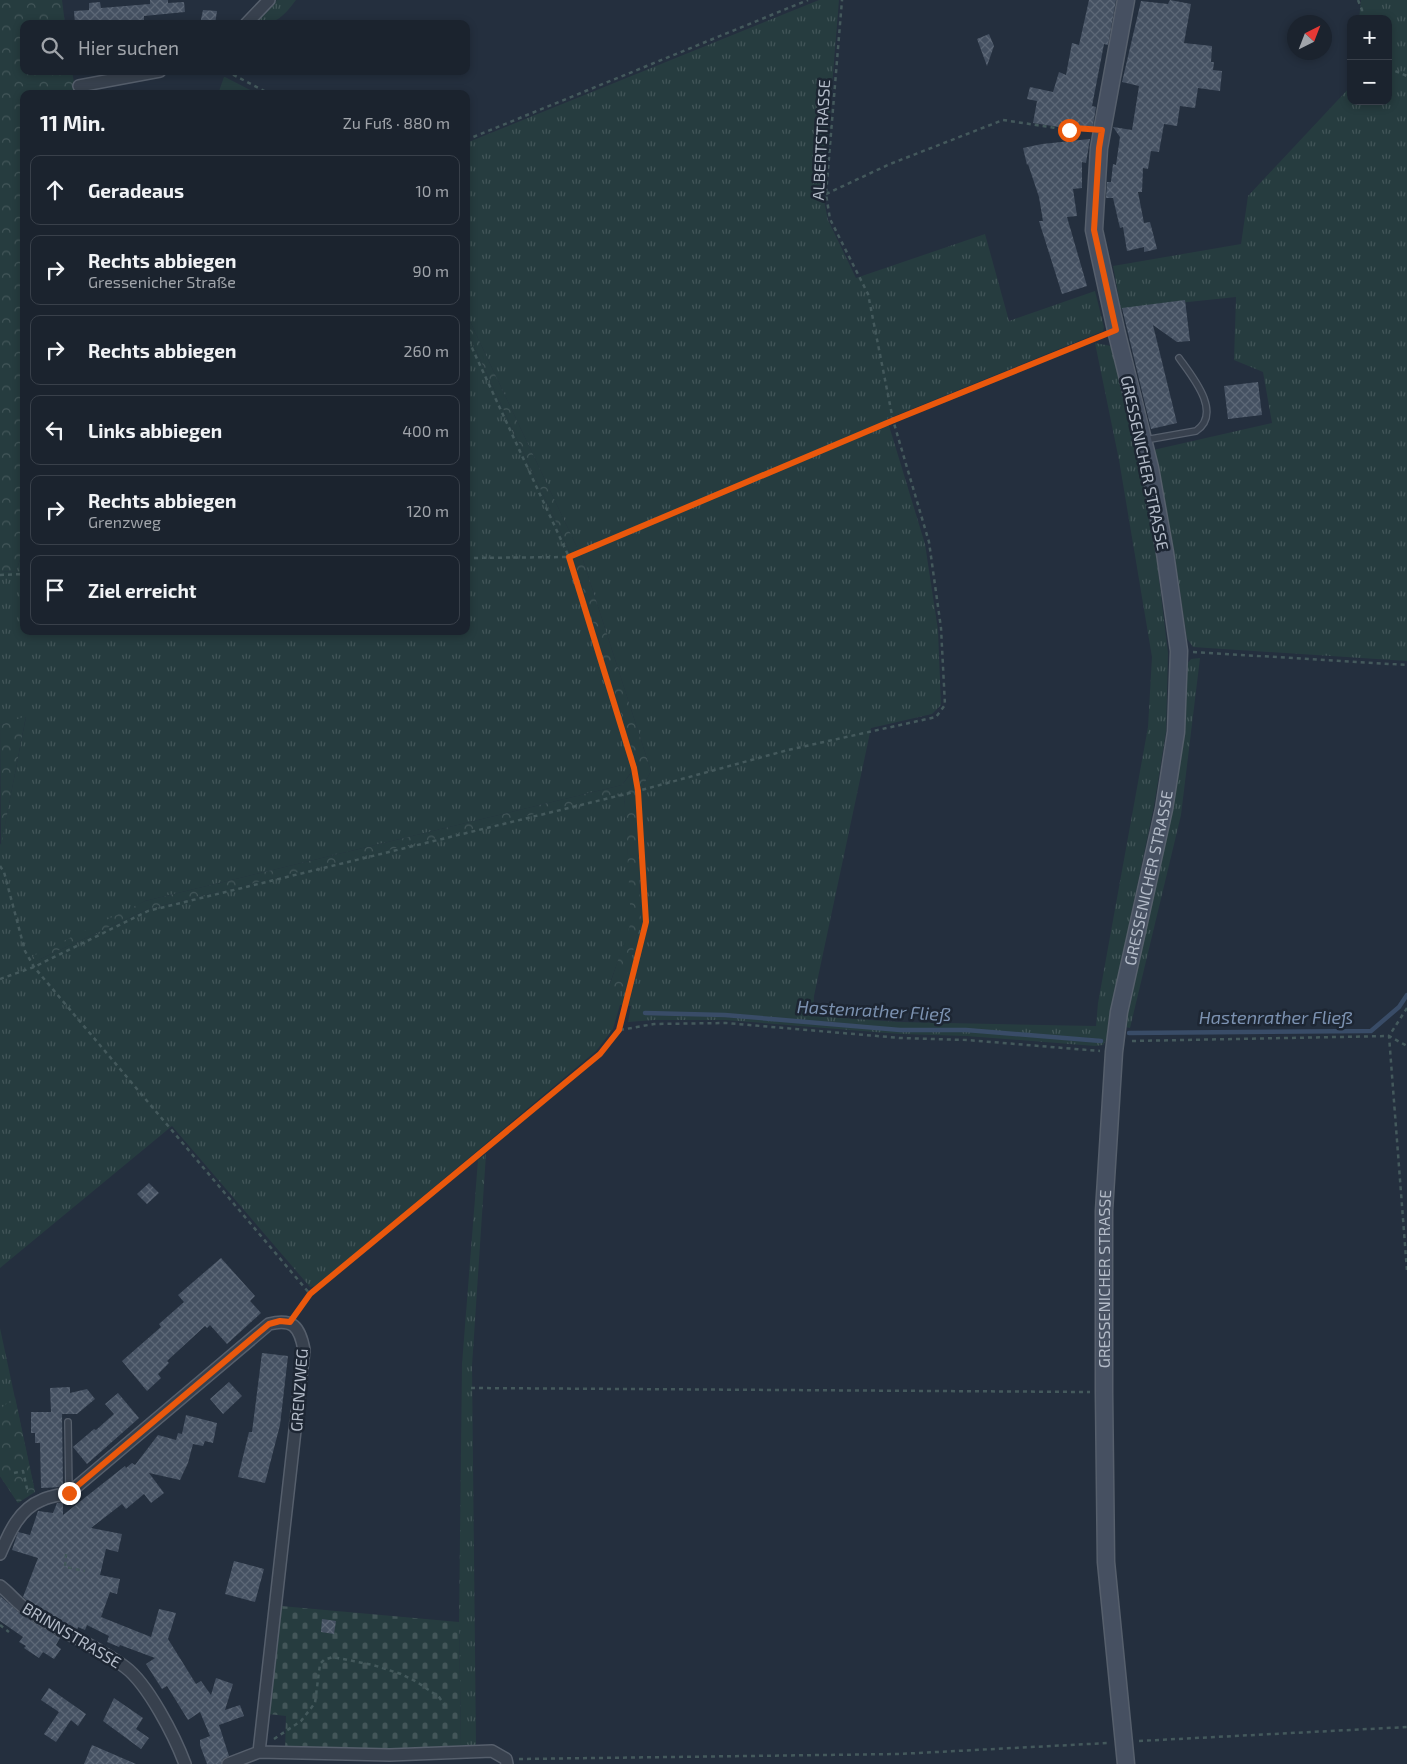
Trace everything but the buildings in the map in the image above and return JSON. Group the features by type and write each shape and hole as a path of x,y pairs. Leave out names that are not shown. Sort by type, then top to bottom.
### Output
{"main road":[{"name":"GRESSENICHER STRASSE","path":"1126,0 1099,148 1094,230 1150,468 1165,552 1179,651 1176,732 1164,809 1119,1012 1104,1211 1106,1562 1126,1764"}],"street":[{"path":"250,20 269,0"},
{"path":"79,86 138,75"},
{"path":"0,1554 11,1528 26,1510 42,1500 69,1493 269,1324 280,1321 290,1322"},
{"name":"GRENZWEG","path":"259,1752 304,1350 302,1337 290,1322"},
{"name":"BRINNSTRASSE","path":"0,1586 31,1613 126,1668 142,1685 161,1715 178,1744 185,1764"},
{"path":"228,1764 259,1752 389,1760 492,1751 507,1762"}],"lane":[{"path":"1143,440 1196,431 1203,427 1207,417 1206,404 1201,390 1179,358"},
{"path":"68,1422 69,1493"}],"path":[{"path":"470,138 808,0"},
{"name":"ALBERTSTRASSE","path":"0,979 34,967 148,911 638,791 788,750 936,717 945,705 941,628 929,542 894,420 868,294 830,219 826,194 842,0"},
{"path":"1357,0 1362,10 1362,15"},
{"path":"1392,70 1407,76"},
{"path":"234,75 262,90"},
{"path":"826,194 890,164 1003,120 1069,130 1074,128 1102,130"},
{"path":"470,558 569,557 894,420 1116,330"},
{"path":"290,1322 310,1294 600,1054 619,1030 646,922 638,791 634,768 569,557 470,344"},
{"path":"0,575 20,574"},
{"path":"1179,651 1407,665"},
{"path":"0,866 4,872 25,951 34,967 310,1294"},
{"path":"1407,1008 1389,1036 1407,1272"},
{"path":"619,1030 654,1024 726,1022 900,1038 1115,1047 1389,1036 1407,1046"},
{"path":"471,1388 1104,1392"},
{"path":"14,1473 23,1471 28,1494 34,1504"},
{"path":"66,1554 65,1567 85,1571"},
{"path":"0,1625 10,1632"},
{"path":"270,1741 301,1721 315,1703 320,1664 324,1660 333,1657 373,1665 401,1674 429,1689 439,1697 446,1707"},
{"path":"507,1762 899,1754 1407,1727"}],"green space":[{"path":"0,0 62,0 64,20 20,20 20,75 73,75 75,90 20,90 20,560 16,572 0,571"},
{"path":"277,0 296,0 287,11 276,20 259,20"},
{"path":"819,0 839,0 823,196 828,220 856,278 985,234 1009,321 1095,291 1104,327 1103,331 887,419 925,544 938,630 941,705 932,714 871,728 814,996 813,1016 899,1022 1096,1026 1098,1003 1148,727 1152,657 1119,460 1095,343 1111,346 1137,454 1156,554 1168,653 1166,732 1154,806 1108,1024 1108,1037 1103,1045 1095,1046 967,1036 900,1034 725,1020 628,1022 631,1006 620,1005 613,1029 596,1051 316,1286 310,1287 172,1126 0,1268 0,843 1,845 26,717 0,725 0,571 16,572 20,560 20,635 470,635 470,338 575,563 637,764 622,785 145,901 36,961 148,909 624,791 632,922 609,986 641,921 636,799 651,771 583,560 470,321 470,141"},
{"path":"1361,0 1407,0 1407,661 1193,647 1187,639 1174,552 1159,470 1153,450 1272,423 1263,372 1234,360 1236,297 1121,309 1113,266 1241,244 1248,196 1347,90 1347,105 1392,105 1392,15 1359,15"},
{"path":"225,77 250,90 219,90"},
{"path":"470,321 583,560 651,771 636,799 641,921 623,989 609,987 631,922 624,792 148,909 36,961 33,956 145,901 622,785 637,765 575,563 470,338"},
{"path":"1200,658 1181,815 1130,1028 1125,1027 1171,811 1186,665 1191,659"},
{"path":"26,716 1,846 0,725"},
{"path":"486,1154 472,1366 476,1747 461,1748 459,1622 462,1364 478,1160"},
{"path":"0,1328 35,1492 25,1468 18,1503 0,1476"},
{"path":"15,1397 35,1492 18,1503 0,1476 0,1409"},
{"path":"281,1606 459,1622 461,1748 285,1751 286,1716 268,1714"}],"waterway":[{"name":"Hastenrather Fließ","path":"1129,1033 1371,1031 1399,1007 1407,995"},
{"name":"Hastenrather Fließ","path":"645,1013 725,1015 900,1030 966,1030 1101,1041"}],"route":[{"path":"69,1493 269,1324 280,1321 290,1322 310,1294 600,1054 619,1030 646,922 638,791 634,768 569,557 894,420 1116,330 1094,230 1099,148 1102,130 1074,128 1069,130"}]}
